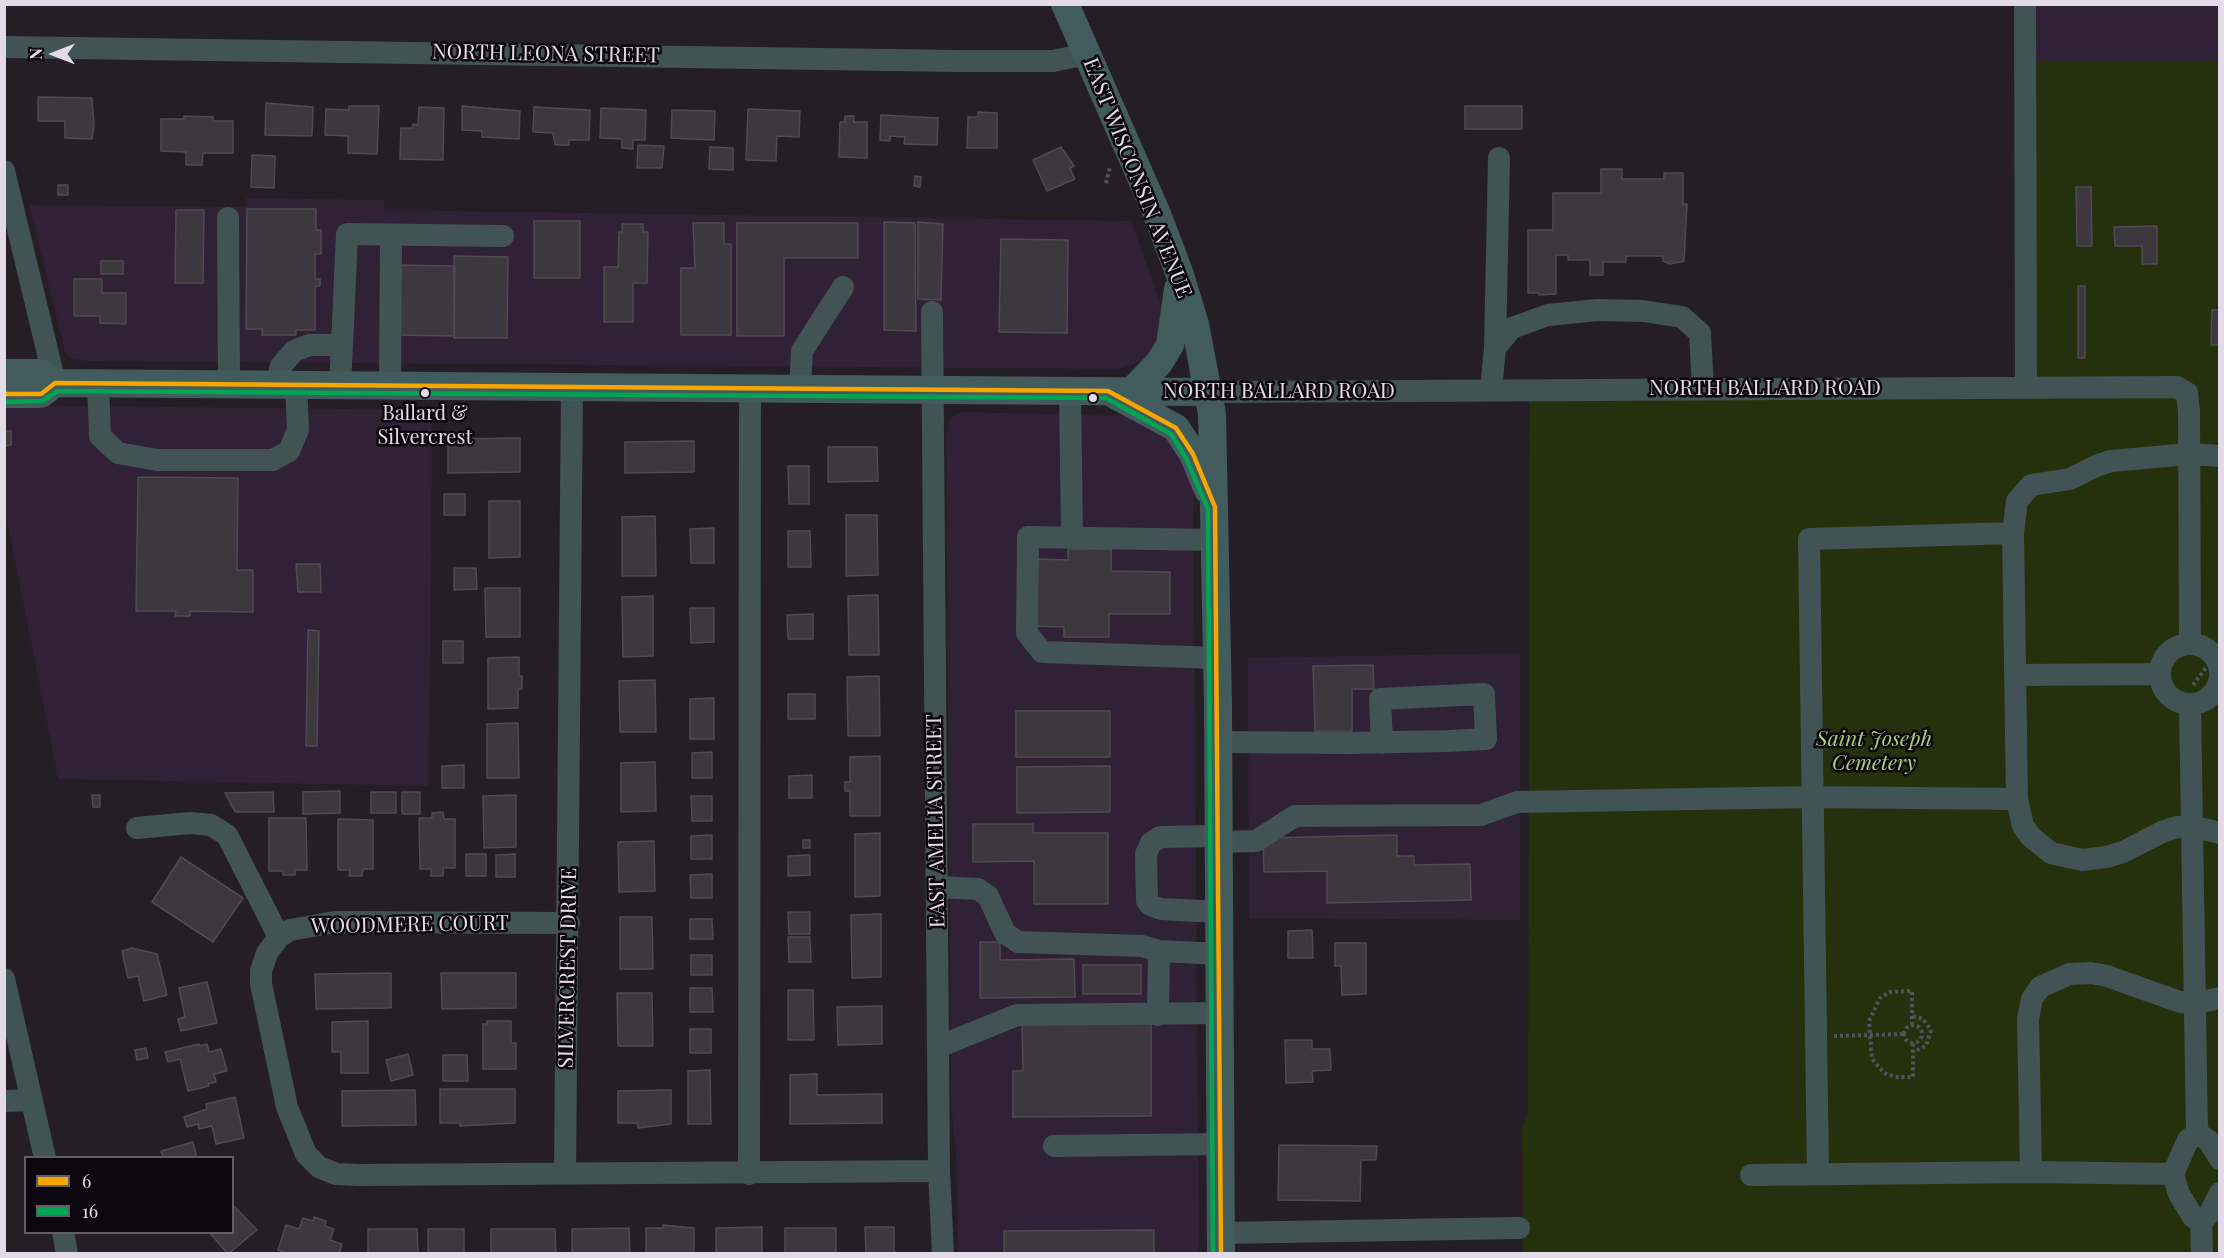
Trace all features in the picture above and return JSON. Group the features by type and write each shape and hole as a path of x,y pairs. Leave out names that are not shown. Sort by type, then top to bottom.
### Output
{"main road":[{"name":"EAST WISCONSIN AVENUE","path":"1065,4 1157,214 1180,275 1195,324 1209,392 1215,507 1218,658 1221,1243"},
{"path":"1180,275 1173,339 1159,363 1119,391 1176,428 1193,454 1215,507"},
{"name":"NORTH BALLARD ROAD","path":"4,373 41,373 55,383 1209,392"},
{"name":"NORTH BALLARD ROAD","path":"4,394 41,394 55,383"}],"street":[{"path":"2025,4 2031,386"},
{"name":"NORTH LEONA STREET","path":"4,47 958,61 1053,61 1087,54"},
{"path":"1491,390 1495,348 1499,158"},
{"path":"4,171 55,383"},
{"path":"228,218 229,384"},
{"path":"340,385 346,234 503,236"},
{"path":"390,385 391,236"},
{"path":"800,389 802,351 843,287"},
{"path":"1495,348 1512,328 1548,315 1597,310 1643,311 1682,317 1700,333 1703,389"},
{"name":"EAST AMELIA STREET","path":"932,312 939,1171 943,1254"},
{"path":"98,383 100,436 118,453 157,460 273,460 289,451 298,430 281,366 294,351 309,345 342,345"},
{"name":"SILVERCREST DRIVE","path":"565,1174 572,387"},
{"name":"NORTH BALLARD ROAD","path":"1209,392 2177,387 2187,393 2189,454"},
{"path":"749,1174 750,389"},
{"path":"1070,391 1072,537"},
{"path":"2189,454 2190,644"},
{"path":"2220,456 2189,454 2111,462 2096,466 2070,479 2031,485 2017,501 2013,533 2018,799 2023,826 2031,837 2051,853 2065,858 2092,860 2107,857 2162,832 2191,826 2220,833"},
{"path":"1818,1173 1809,539 2013,533"},
{"path":"1216,540 1028,537 1027,633 1042,652 1218,658"},
{"path":"2190,644 2209,651 2219,667 2216,689 2200,703 2190,698 2172,699 2165,692 2159,674 2165,656 2181,645 2190,644"},
{"path":"2016,675 2159,674"},
{"path":"1218,742 1382,743 1486,739 1484,694 1380,699 1382,743"},
{"path":"2190,698 2197,1133 2184,1146 2173,1174 2179,1194 2193,1217 2201,1222"},
{"path":"1219,912 1161,909 1150,905 1147,901 1146,854 1151,843 1160,837 1256,841 1295,816 1481,814 1517,802 1812,797 2018,799"},
{"path":"137,828 190,823 211,825 227,835 279,937 267,953 261,970 265,1011 287,1107 296,1135 306,1154 319,1167 336,1174 358,1175 939,1171"},
{"path":"938,887 978,889 988,896 1005,933 1018,942 1142,946 1159,951 1220,954"},
{"name":"WOODMERE COURT","path":"279,937 290,930 335,922 569,923"},
{"path":"1158,1015 1159,951"},
{"path":"2031,1172 2028,1019 2032,999 2040,987 2070,974 2091,973 2107,976 2169,999 2196,1002 2220,998"},
{"path":"4,979 45,1156"},
{"path":"938,1047 980,1028 1017,1016 1220,1013"},
{"path":"4,1101 32,1100"},
{"path":"2197,1133 2209,1142 2220,1158"},
{"path":"1054,1146 1220,1144"},
{"path":"1751,1175 2031,1172 2173,1174"},
{"path":"2202,1254 2201,1222 2210,1213 2220,1193"},
{"path":"1221,1243 1519,1228"},
{"path":"63,1234 67,1254"}],"path":[{"path":"2190,698 2204,670 2219,667"},
{"path":"1912,1025 1912,991 1890,992 1880,998 1871,1014 1869,1035 1872,1059 1884,1073 1895,1077 1913,1077 1913,1043"},
{"path":"1912,1016 1923,1019 1931,1030 1926,1046 1913,1052"},
{"path":"1918,1027 1923,1019"},
{"path":"1904,1034 1907,1027 1912,1025 1918,1027 1921,1032 1918,1040 1913,1043"},
{"path":"1816,1036 1904,1034"},
{"path":"1904,1034 1908,1041 1913,1043"},
{"path":"1918,1040 1926,1046"}],"shaded area":[{"path":"2036,5 2219,5 2219,62 2035,62"},
{"path":"246,198 384,200 384,210 1131,221 1163,310 1155,347 1142,361 1118,369 86,361 70,358 65,352 29,205 246,207"},
{"path":"4,405 432,410 429,786 58,779 5,511"},
{"path":"963,412 1129,416 1161,428 1193,478 1199,1253 958,1253 957,1169 951,1101 946,432 950,418"},
{"path":"1520,653 1520,920 1249,918 1248,658"}],"green space":[{"name":"Saint Joseph Cemetery","path":"2035,62 2219,62 2219,1253 1523,1253 1522,1128 1528,1112 1530,390 2035,386"}],"building":[{"path":"38,97 92,98 94,125 92,139 65,138 65,121 38,121"},
{"path":"266,103 313,107 312,136 265,135"},
{"path":"349,106 379,106 377,154 348,153 348,136 325,135 326,109 349,110"},
{"path":"462,106 520,111 519,139 482,137 482,131 462,130"},
{"path":"1465,106 1522,106 1522,129 1465,129"},
{"path":"419,107 444,108 443,160 400,159 401,128 413,128 413,124 418,125"},
{"path":"534,107 590,110 589,140 569,140 569,145 555,145 553,133 533,132"},
{"path":"601,108 646,110 645,140 633,140 633,149 622,148 622,139 600,138"},
{"path":"748,109 800,111 799,137 777,136 776,161 746,160"},
{"path":"672,110 715,111 714,140 671,138"},
{"path":"978,112 997,113 997,148 967,148 968,117 978,117"},
{"path":"881,115 938,118 937,145 904,144 905,137 890,136 890,141 880,140"},
{"path":"184,116 213,117 213,121 233,121 233,153 203,153 202,165 186,165 186,152 161,151 161,119 184,119"},
{"path":"845,116 854,116 854,122 867,122 867,158 839,157 840,122 845,122"},
{"path":"638,145 664,146 662,168 637,168"},
{"path":"710,147 733,148 733,170 709,169"},
{"path":"1061,147 1074,166 1070,168 1075,179 1047,191 1033,160"},
{"path":"252,155 275,156 274,188 251,187"},
{"path":"1601,169 1622,169 1622,179 1664,179 1664,173 1683,173 1683,204 1687,204 1684,261 1670,264 1663,261 1663,256 1626,256 1626,262 1603,262 1603,275 1590,275 1590,260 1568,260 1568,255 1556,255 1556,294 1528,293 1528,230 1553,230 1553,193 1601,193"},
{"path":"915,176 921,177 920,187 914,186"},
{"path":"58,185 68,185 68,195 58,195"},
{"path":"2076,187 2091,187 2092,246 2077,246"},
{"path":"247,209 316,209 316,230 321,230 321,254 315,254 315,279 320,279 320,286 315,286 315,330 296,330 296,335 262,335 262,329 246,329"},
{"path":"176,210 204,210 203,283 175,283"},
{"path":"534,221 580,221 580,278 534,278"},
{"path":"884,222 915,223 916,331 884,330"},
{"path":"918,222 943,224 941,300 918,299"},
{"path":"693,223 724,223 724,244 731,244 731,335 681,335 681,268 695,268"},
{"path":"737,223 858,223 858,258 784,258 784,336 737,336"},
{"path":"622,224 643,224 643,232 648,232 647,283 633,283 633,322 604,322 604,267 618,267 619,232 622,232"},
{"path":"2157,226 2157,264 2142,264 2142,246 2115,246 2114,227"},
{"path":"1001,239 1068,240 1067,333 999,332"},
{"path":"454,256 508,257 507,338 454,338"},
{"path":"101,261 123,261 123,274 101,274"},
{"path":"398,265 455,266 454,336 397,335"},
{"path":"74,279 102,279 102,293 126,293 126,324 100,323 100,316 74,316"},
{"path":"2078,286 2085,286 2085,358 2078,358"},
{"path":"2212,310 2220,310 2220,345 2211,345"},
{"path":"4,431 11,431 11,445 4,446"},
{"path":"520,438 520,472 448,473 448,439"},
{"path":"694,441 694,472 625,473 625,442"},
{"path":"828,447 877,447 878,481 828,482"},
{"path":"788,466 809,466 809,504 789,504"},
{"path":"138,477 238,478 237,570 253,570 253,612 190,611 190,616 175,616 176,611 136,611"},
{"path":"444,494 465,494 465,515 444,515"},
{"path":"489,501 520,501 520,557 489,558"},
{"path":"846,515 877,515 878,575 846,576"},
{"path":"655,516 656,576 622,576 622,517"},
{"path":"714,528 714,563 691,563 690,529"},
{"path":"788,531 810,531 811,567 788,567"},
{"path":"1068,549 1111,549 1111,571 1170,572 1170,614 1109,614 1109,637 1064,637 1064,627 1035,626 1036,559 1068,560"},
{"path":"296,564 320,564 321,592 298,592"},
{"path":"454,568 476,568 477,589 454,590"},
{"path":"485,588 520,588 520,637 486,637"},
{"path":"878,595 879,655 849,655 848,596"},
{"path":"653,596 653,656 623,657 622,597"},
{"path":"690,608 714,608 714,642 691,643"},
{"path":"813,614 813,639 788,639 787,615"},
{"path":"308,630 319,631 317,746 306,746"},
{"path":"443,641 463,641 463,663 443,663"},
{"path":"519,657 522,689 518,689 518,708 488,709 488,658"},
{"path":"1373,665 1374,689 1352,689 1352,731 1315,731 1313,666"},
{"path":"879,676 880,736 848,736 847,677"},
{"path":"655,680 656,732 620,732 619,681"},
{"path":"788,694 815,694 815,719 788,719"},
{"path":"714,698 714,739 690,739 690,699"},
{"path":"1016,711 1110,711 1110,757 1016,757"},
{"path":"518,723 519,778 487,778 487,724"},
{"path":"712,752 712,778 692,778 692,753"},
{"path":"880,756 880,816 850,816 850,791 845,791 845,782 850,782 850,757"},
{"path":"655,762 656,811 621,812 621,763"},
{"path":"464,765 464,788 442,788 442,766"},
{"path":"1110,766 1110,812 1017,813 1017,767"},
{"path":"812,775 812,798 789,798 789,776"},
{"path":"340,791 340,813 303,814 303,792"},
{"path":"273,792 274,812 235,812 225,793"},
{"path":"371,792 396,792 396,813 371,813"},
{"path":"402,792 420,792 420,814 402,814"},
{"path":"92,795 100,795 100,807 93,807"},
{"path":"516,795 516,847 484,848 483,796"},
{"path":"691,796 712,796 712,821 692,821"},
{"path":"443,812 444,819 455,819 455,868 443,868 443,876 431,876 431,869 420,869 419,818 432,818 432,813"},
{"path":"269,818 306,818 307,870 295,870 295,875 283,875 283,871 269,871"},
{"path":"338,819 373,820 373,869 363,869 362,876 349,876 350,870 338,870"},
{"path":"973,824 1033,824 1033,833 1108,833 1108,904 1034,904 1034,861 973,862"},
{"path":"880,833 880,896 855,897 855,834"},
{"path":"712,835 712,859 691,859 691,836"},
{"path":"1397,835 1397,856 1414,856 1414,865 1470,864 1471,900 1327,903 1327,871 1264,872 1263,838"},
{"path":"803,840 810,840 810,848 803,848"},
{"path":"654,841 655,891 619,892 618,842"},
{"path":"466,854 486,854 486,876 466,876"},
{"path":"515,854 515,877 496,877 496,855"},
{"path":"810,855 810,875 788,876 788,856"},
{"path":"181,857 243,898 213,942 152,902"},
{"path":"712,874 712,898 691,898 690,875"},
{"path":"788,912 810,912 810,934 789,934"},
{"path":"881,914 881,977 852,978 851,915"},
{"path":"620,917 652,917 653,969 620,969"},
{"path":"690,919 712,919 713,939 690,939"},
{"path":"1312,930 1313,958 1288,958 1288,931"},
{"path":"788,937 810,937 811,962 789,962"},
{"path":"980,942 1000,942 1000,960 1074,959 1075,997 980,998"},
{"path":"1335,943 1366,943 1366,994 1342,995 1341,966 1335,966"},
{"path":"132,948 157,954 167,995 144,1001 138,976 128,978 122,951"},
{"path":"691,955 712,955 712,975 691,975"},
{"path":"1083,965 1141,965 1141,994 1083,994"},
{"path":"391,973 391,1008 316,1009 315,974"},
{"path":"441,973 516,973 516,1008 442,1009"},
{"path":"207,982 217,1023 181,1031 178,1019 185,1017 179,988"},
{"path":"690,988 712,988 713,1012 690,1012"},
{"path":"788,990 813,990 814,1040 788,1040"},
{"path":"617,993 652,993 653,1046 618,1046"},
{"path":"882,1006 882,1044 838,1045 837,1007"},
{"path":"368,1021 368,1073 341,1073 341,1052 332,1052 332,1022"},
{"path":"487,1021 511,1021 511,1043 516,1043 516,1069 483,1069 483,1024 487,1024"},
{"path":"1151,1023 1151,1116 1013,1117 1013,1071 1023,1071 1022,1024"},
{"path":"690,1029 711,1029 711,1053 690,1053"},
{"path":"1285,1040 1312,1040 1312,1049 1330,1049 1331,1070 1312,1071 1313,1082 1286,1083"},
{"path":"199,1044 200,1046 207,1044 209,1052 221,1049 227,1071 214,1074 216,1082 208,1084 209,1086 188,1091 180,1059 168,1062 165,1052"},
{"path":"146,1048 148,1058 137,1060 135,1050"},
{"path":"408,1054 413,1075 391,1081 386,1060"},
{"path":"443,1055 467,1055 468,1081 443,1081"},
{"path":"710,1070 711,1124 688,1124 688,1071"},
{"path":"817,1074 817,1095 882,1094 882,1123 790,1124 790,1075"},
{"path":"440,1089 515,1089 515,1123 460,1126 460,1123 440,1123"},
{"path":"415,1090 416,1125 342,1126 342,1091"},
{"path":"671,1090 671,1124 638,1128 638,1123 618,1123 618,1091"},
{"path":"235,1097 244,1138 216,1144 212,1126 199,1129 198,1124 187,1127 184,1117 207,1109 206,1104"},
{"path":"193,1142 196,1156 162,1156 161,1151"},
{"path":"1279,1145 1377,1146 1376,1160 1361,1160 1360,1201 1278,1200"},
{"path":"234,1206 257,1230 228,1254 211,1234 234,1234"},
{"path":"314,1217 326,1221 325,1226 334,1229 330,1240 342,1244 339,1254 289,1254 278,1250 286,1225 299,1229 303,1218 313,1221"},
{"path":"663,1225 694,1228 694,1254 646,1254 646,1228 663,1228"},
{"path":"762,1227 762,1254 716,1254 716,1228"},
{"path":"865,1227 894,1227 894,1251 898,1254 866,1254"},
{"path":"629,1228 630,1254 572,1254 572,1229"},
{"path":"785,1228 836,1228 836,1254 785,1254"},
{"path":"368,1229 417,1229 418,1254 368,1254"},
{"path":"428,1229 464,1229 464,1254 428,1254"},
{"path":"491,1229 555,1229 556,1254 491,1254"},
{"path":"1154,1230 1154,1254 1004,1254 1004,1231"}],"transit line":[{"name":"6","path":"4,394 41,394 55,383 1108,391 1176,428 1193,454 1215,507 1221,1254"},
{"name":"16","path":"4,402 42,401 58,391 1106,398 1171,434 1186,458 1208,509 1213,1254"}],"place":[{"name":"Ballard & Silvercrest","path":"425,393"}]}
